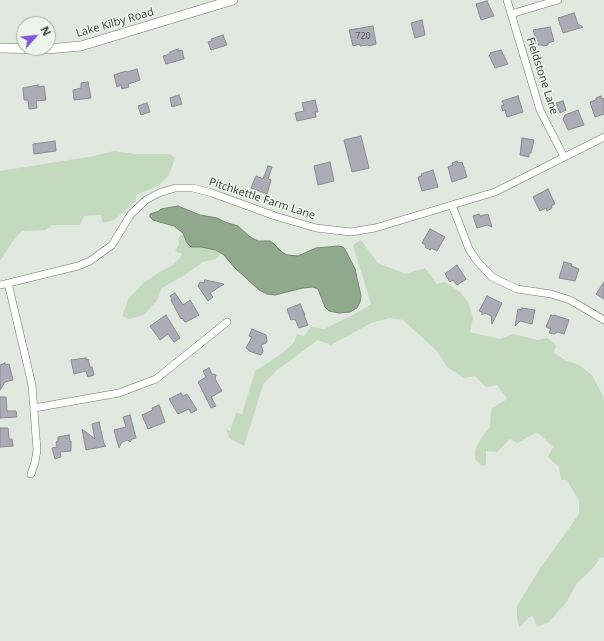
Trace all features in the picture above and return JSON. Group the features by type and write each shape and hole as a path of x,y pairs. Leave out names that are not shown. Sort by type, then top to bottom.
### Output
{"street":[{"name":"Lake Kilby Road","path":"0,48 53,48 81,46 233,0"},
{"name":"Fieldstone Lane","path":"507,0 540,110 564,157"},
{"path":"511,14 558,0"},
{"name":"Pitchkettle Farm Lane","path":"0,285 78,266 90,261 112,245 131,214 146,200 159,193 175,188 193,188 212,193 275,216 316,228 351,232 375,228 495,192 604,137"},
{"path":"452,205 469,249 477,261 492,277 517,289 550,294 570,300 604,320"},
{"path":"8,283 32,385 37,450 31,474"},
{"path":"34,408 119,393 156,379 227,322"}],"shaded area":[{"path":"114,151 135,154 170,154 175,158 169,175 158,186 136,195 136,201 114,220 103,223 101,215 84,216 80,225 53,225 45,230 22,231 0,261 0,171 94,156"},
{"path":"178,206 200,215 217,218 238,226 249,236 258,241 270,241 287,255 298,256 316,248 343,247 355,269 361,296 357,308 350,312 339,313 329,311 325,307 318,289 313,287 275,295 267,294 259,290 235,268 224,255 216,250 191,247 187,243 183,233 174,226 153,220 150,217 150,214 161,209"},
{"path":"181,235 185,237 187,243 191,247 216,250 221,253 216,259 203,262 162,288 157,300 144,315 129,319 122,316 129,298 142,284 173,265 180,258 182,254 175,251 179,245 178,238"},
{"path":"361,240 378,263 406,274 425,268 437,284 445,282 460,292 468,302 473,318 470,332 500,339 513,334 538,340 548,338 556,346 554,353 565,360 579,365 592,375 604,398 604,558 601,557 593,568 577,583 567,601 549,622 537,627 533,616 528,618 519,628 517,606 539,570 579,514 579,501 567,480 561,480 559,467 548,457 553,447 537,432 517,443 510,439 497,452 486,451 486,465 482,466 475,459 475,450 481,438 490,427 491,409 507,399 497,385 486,387 475,376 464,378 447,367 438,352 403,320 390,318 371,323 331,345 318,340 277,370 263,385 244,446 230,439 226,429 230,431 236,413 242,414 255,371 284,352 294,342 297,334 304,336 311,327 324,329 353,315 371,304 353,245"}],"building":[{"path":"487,1 494,16 481,20 476,4"},
{"path":"574,13 578,24 583,27 563,33 558,18"},
{"path":"422,20 425,35 415,38 411,23"},
{"path":"373,26 376,44 360,46 360,44 353,46 349,30"},
{"path":"550,27 554,41 548,43 548,45 538,45 533,30"},
{"path":"223,35 227,45 211,50 208,42 212,41 211,39"},
{"path":"178,49 178,51 182,50 184,59 166,64 163,56"},
{"path":"501,50 508,64 495,68 489,55 491,54 490,53"},
{"path":"137,69 140,80 128,84 129,87 122,89 121,85 117,87 114,75"},
{"path":"88,82 91,98 74,100 73,90 81,88 81,83"},
{"path":"38,85 38,87 44,86 46,100 36,101 37,108 29,109 28,100 24,100 23,88"},
{"path":"179,95 182,104 172,107 170,98"},
{"path":"518,96 523,112 507,117 505,110 503,111 501,106 504,105 502,101"},
{"path":"601,96 602,99 604,98 604,114 595,117 590,102"},
{"path":"315,100 318,112 315,112 316,117 297,121 295,113 304,111 302,103"},
{"path":"563,101 566,110 560,113 556,103"},
{"path":"147,103 150,112 141,115 138,106"},
{"path":"578,110 584,125 568,130 563,120 565,115"},
{"path":"361,136 369,168 352,172 344,140"},
{"path":"522,138 534,140 529,157 520,155"},
{"path":"55,141 56,151 34,154 33,144"},
{"path":"457,161 458,163 462,162 467,177 452,182 448,167"},
{"path":"330,162 334,181 318,185 314,166"},
{"path":"268,166 272,167 268,179 271,180 267,194 251,188 256,176 263,179"},
{"path":"433,170 438,187 422,191 418,177 422,176 421,174"},
{"path":"548,189 555,204 547,211 546,208 540,211 533,197"},
{"path":"479,214 480,216 488,214 492,227 487,225 477,228 473,216"},
{"path":"430,229 445,237 437,251 431,248 430,250 422,243"},
{"path":"564,262 572,264 571,266 579,269 575,281 559,278"},
{"path":"457,265 466,279 457,285 453,280 450,282 445,274"},
{"path":"205,280 224,284 210,293 213,297 208,301 198,286 200,282 204,283"},
{"path":"604,282 604,299 596,294"},
{"path":"175,293 183,305 190,300 199,315 186,322 182,318 181,319 170,296"},
{"path":"487,296 502,303 492,324 491,316 485,313 482,315 482,312 479,311"},
{"path":"300,304 308,325 299,328 295,319 291,320 287,309"},
{"path":"522,308 535,310 532,324 520,321 515,326 518,309 522,310"},
{"path":"166,315 180,338 174,342 168,334 160,340 150,326"},
{"path":"551,315 569,320 564,334 558,332 554,334 549,333 551,329 546,327"},
{"path":"252,329 266,335 266,343 261,345 263,351 261,355 249,351 246,348 252,337 249,336"},
{"path":"86,358 86,360 88,359 90,367 92,367 94,375 88,377 86,371 74,374 71,360"},
{"path":"5,363 5,365 9,364 13,380 5,382 0,390 0,365"},
{"path":"209,368 212,374 216,375 215,379 222,391 211,397 216,406 211,408 198,382 206,377 203,371"},
{"path":"181,393 183,396 187,394 197,410 191,413 189,409 178,414 169,399"},
{"path":"0,397 6,397 7,411 16,411 17,417 0,418"},
{"path":"159,405 165,422 148,429 142,415 153,410 152,408"},
{"path":"130,415 136,438 132,439 130,442 128,440 122,442 119,448 114,430 126,427 123,417"},
{"path":"99,422 104,444 106,446 86,450 82,429 95,439 92,424"},
{"path":"0,428 8,428 9,439 12,439 13,446 0,447"},
{"path":"69,435 70,442 71,441 71,451 60,452 61,457 55,459 52,448 57,447 56,442 58,441 58,437"}]}
